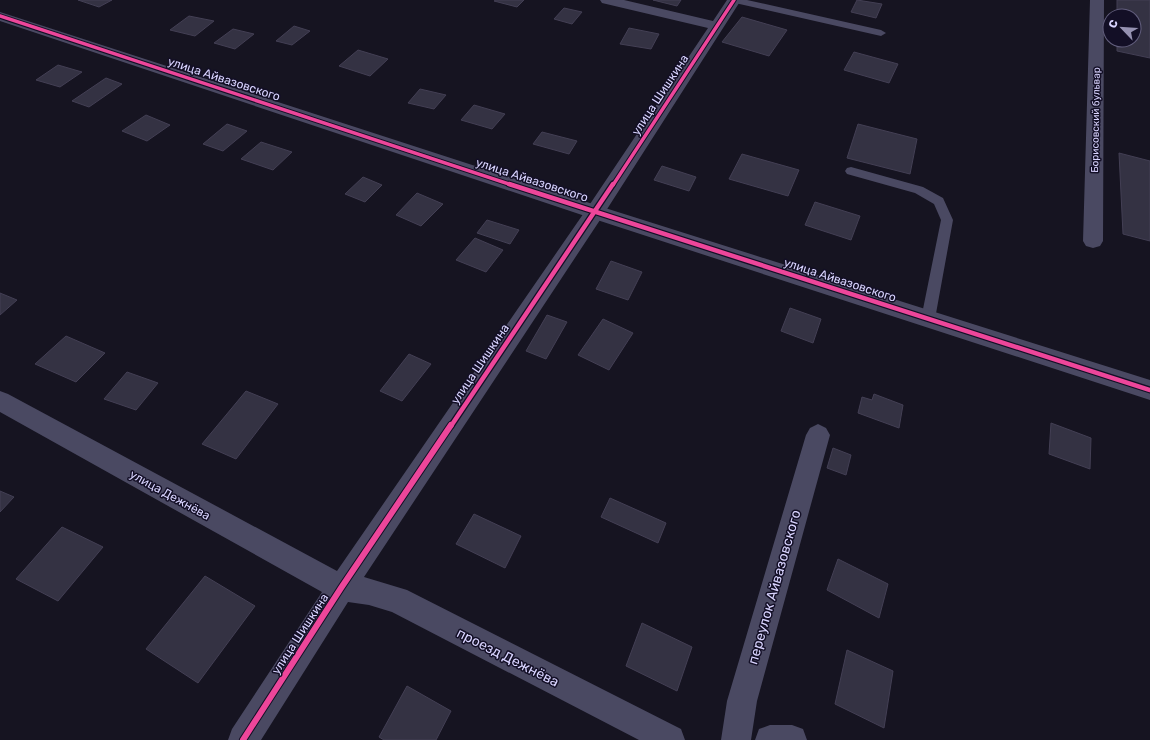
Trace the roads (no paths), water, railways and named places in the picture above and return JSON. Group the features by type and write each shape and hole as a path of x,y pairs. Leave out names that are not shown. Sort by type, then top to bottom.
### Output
{"street":[{"path":"607,0 716,26"},
{"name":"улица Шишкина","path":"243,740 341,588 595,212 734,0"},
{"name":"Борисовский бульвар","path":"1093,241 1096,0"},
{"name":"улица Айвазовского","path":"0,16 595,212 1150,390"},
{"name":"улица Дежнёва","path":"0,401 341,588"},
{"name":"переулок Айвазовского","path":"736,740 742,701 818,434"},
{"name":"проезд Дежнёва","path":"341,588 369,591 397,600 670,740"},
{"path":"770,740 792,740"}],"lane":[{"path":"734,0 881,33"},
{"path":"851,172 919,190 939,201 947,220 928,319"}]}
